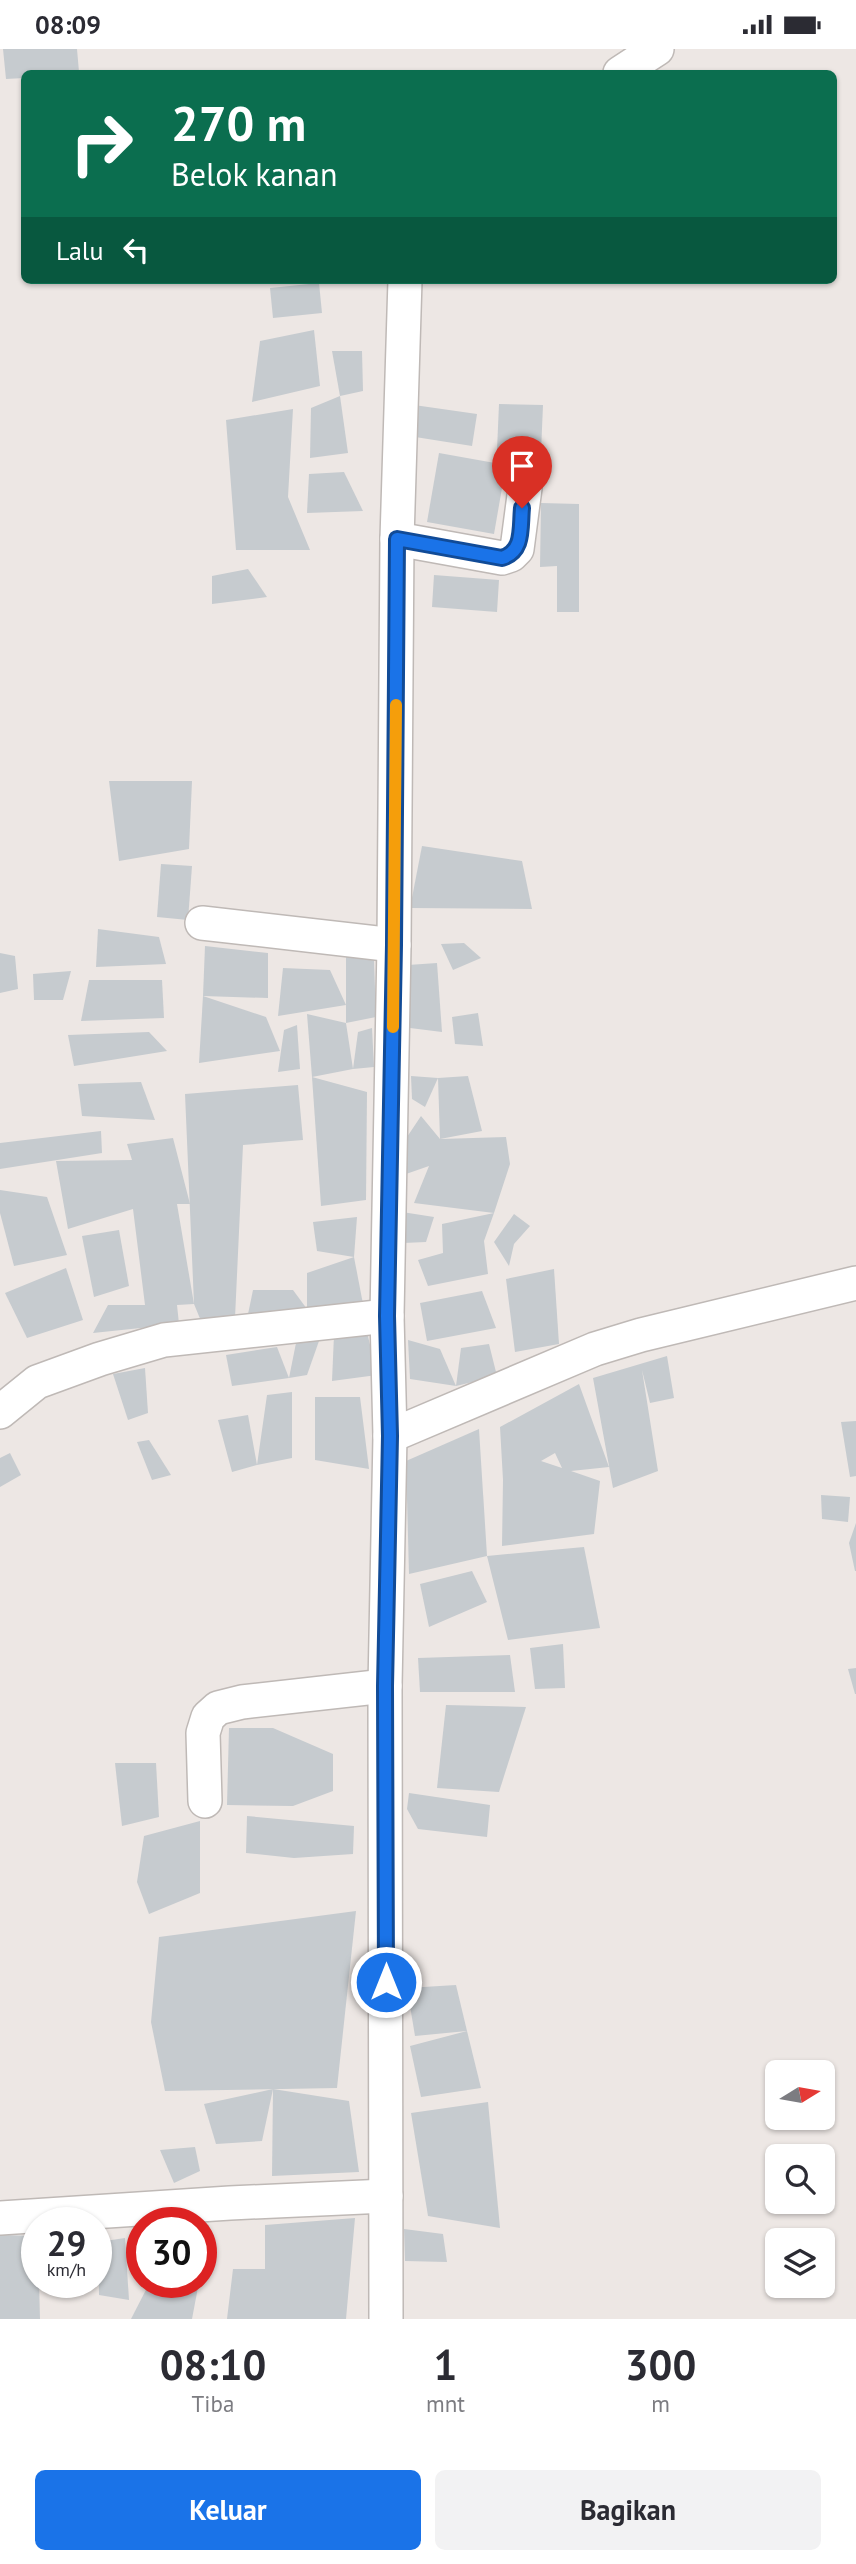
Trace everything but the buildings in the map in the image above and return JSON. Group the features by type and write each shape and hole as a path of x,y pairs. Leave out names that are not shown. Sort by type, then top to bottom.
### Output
{"street":[{"path":"625,70 657,49"},
{"path":"386,2319 385,1686 390,1436 387,1316 394,945 397,539 405,284"},
{"path":"397,539 502,558 511,555 517,549 525,488"},
{"path":"202,923 394,945"},
{"path":"390,1436 595,1349 641,1335 856,1283"},
{"path":"0,1412 37,1383 100,1359 164,1340 387,1316"},
{"path":"205,1801 204,1733 208,1717 218,1708 242,1702 385,1686"},
{"path":"0,2218 204,2204 386,2196"}],"slow traffic":[{"path":"393,1027 396,705"}],"route":[{"path":"386,1982 385,1686 390,1436 387,1316 394,945 397,539 502,558 517,549 522,508"}]}
